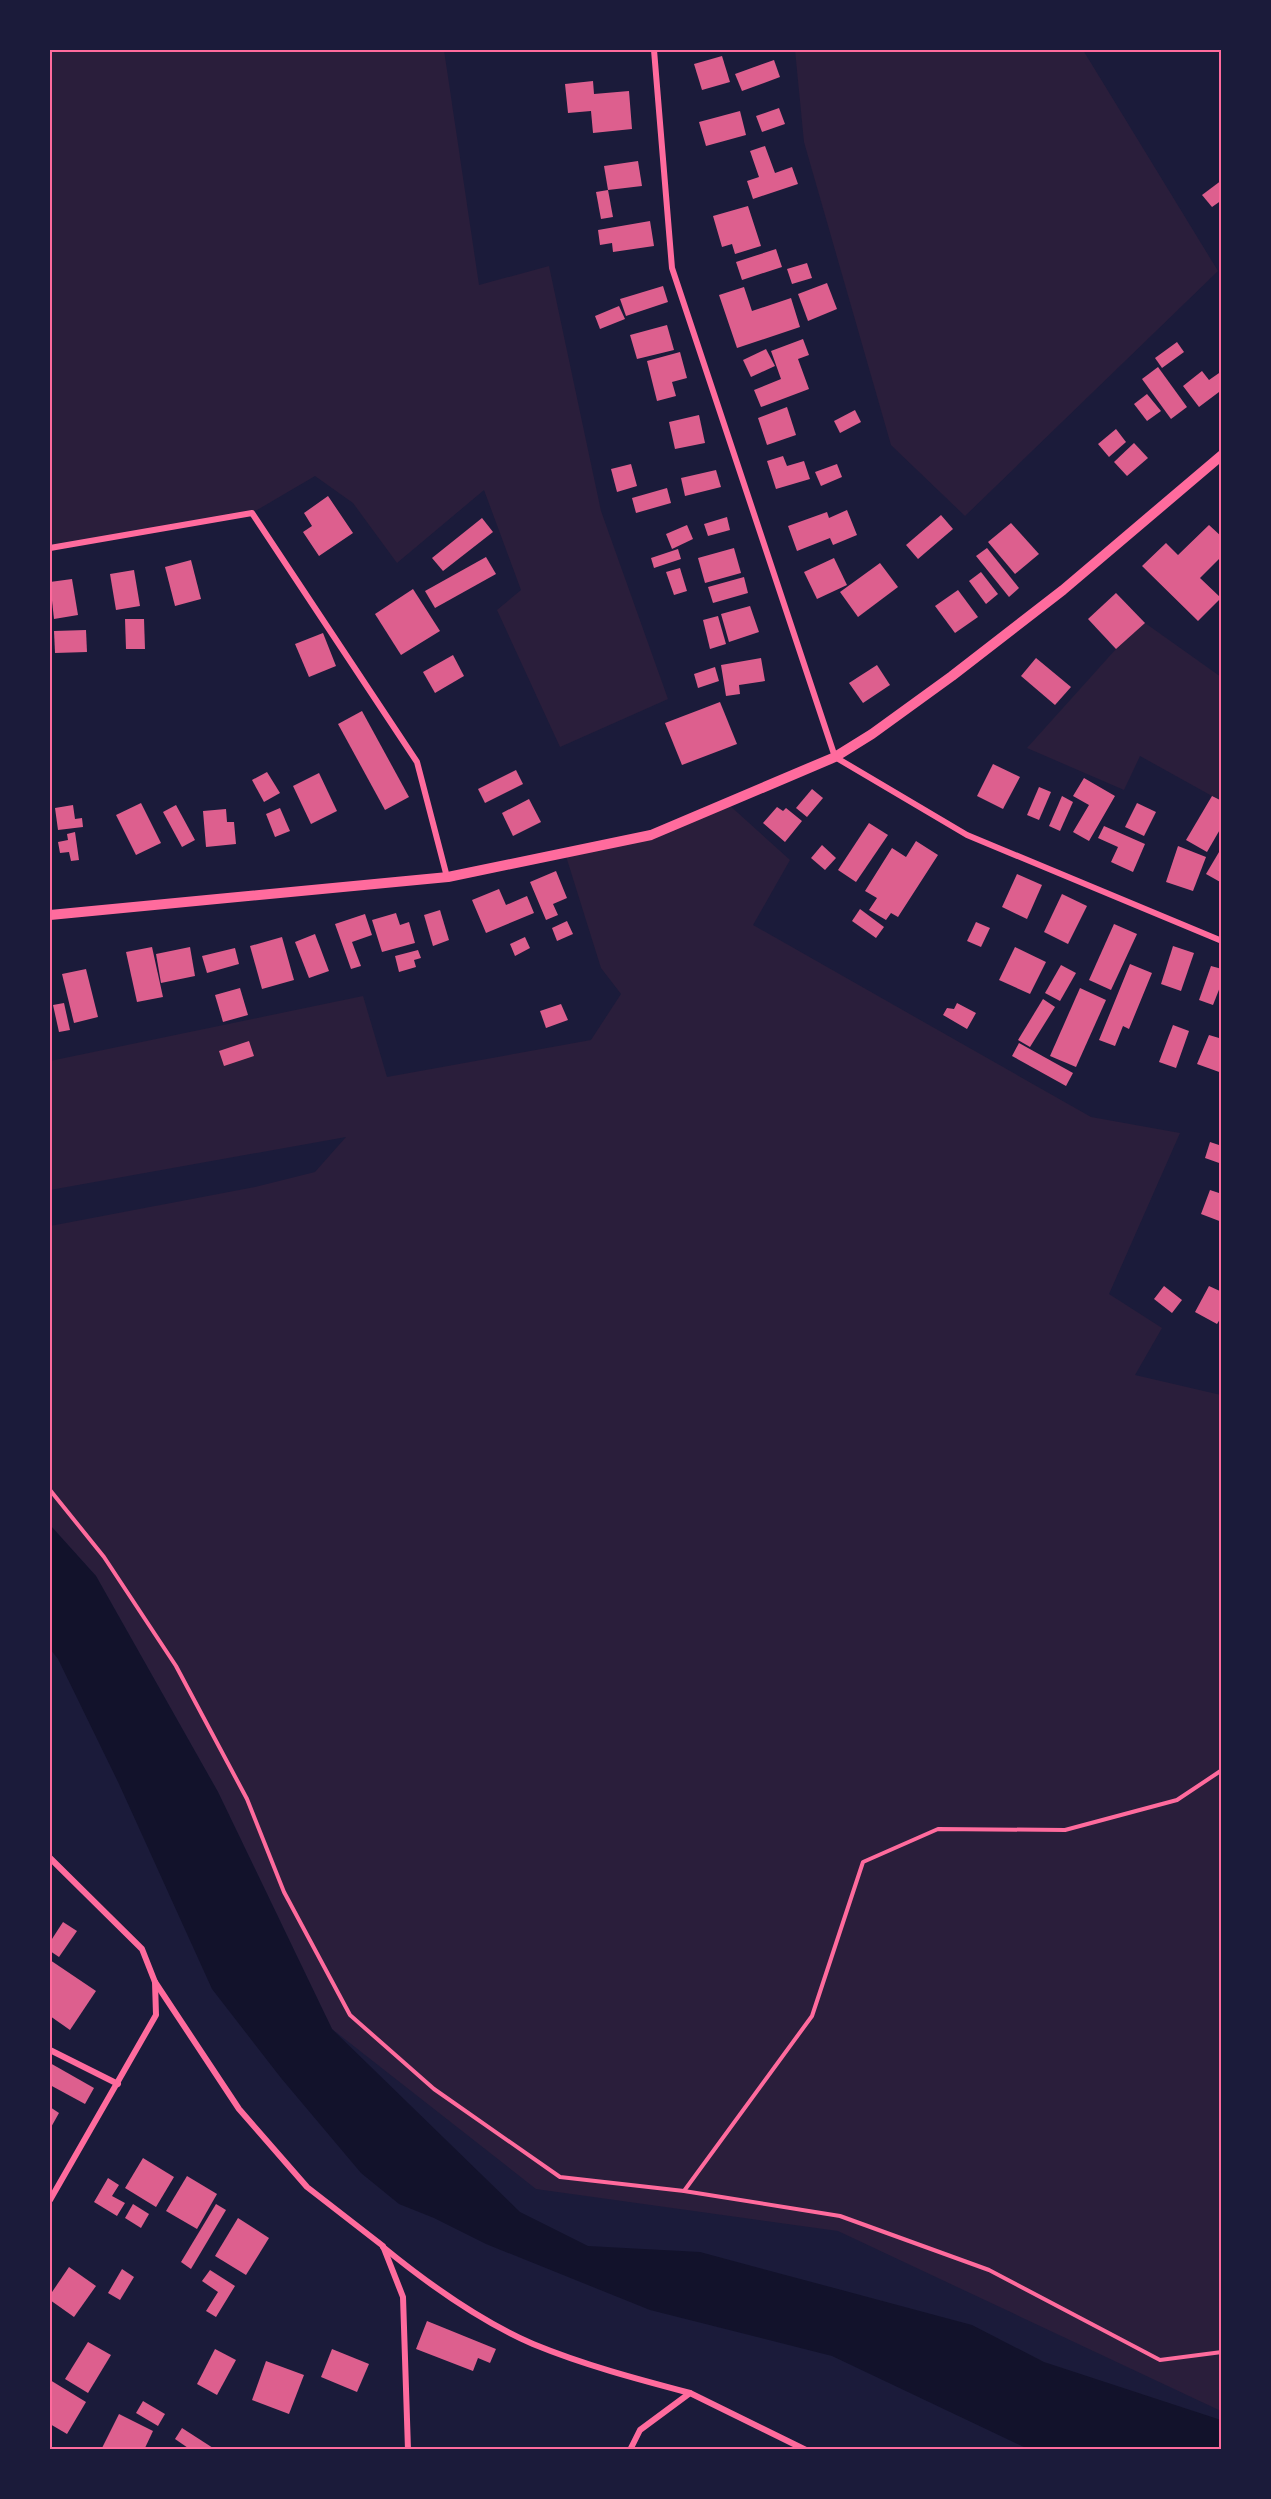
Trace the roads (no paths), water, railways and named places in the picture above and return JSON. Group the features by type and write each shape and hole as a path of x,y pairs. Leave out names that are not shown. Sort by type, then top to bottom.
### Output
{"street":[{"path":"654,50 672,268 835,757 967,835 1221,941"},
{"path":"50,915 448,878 651,835 835,757 872,734 1054,597 1221,454"},
{"path":"50,548 252,513 417,762 448,878"},
{"path":"50,1858 142,1949 155,1982 239,2109 307,2187 424,2280 531,2343 593,2366 690,2393 806,2450"},
{"path":"50,2200 156,2015 155,1982"},
{"path":"50,2050 118,2084"},
{"path":"383,2246 404,2297 408,2450"},
{"path":"630,2450 640,2430 690,2393"}]}
